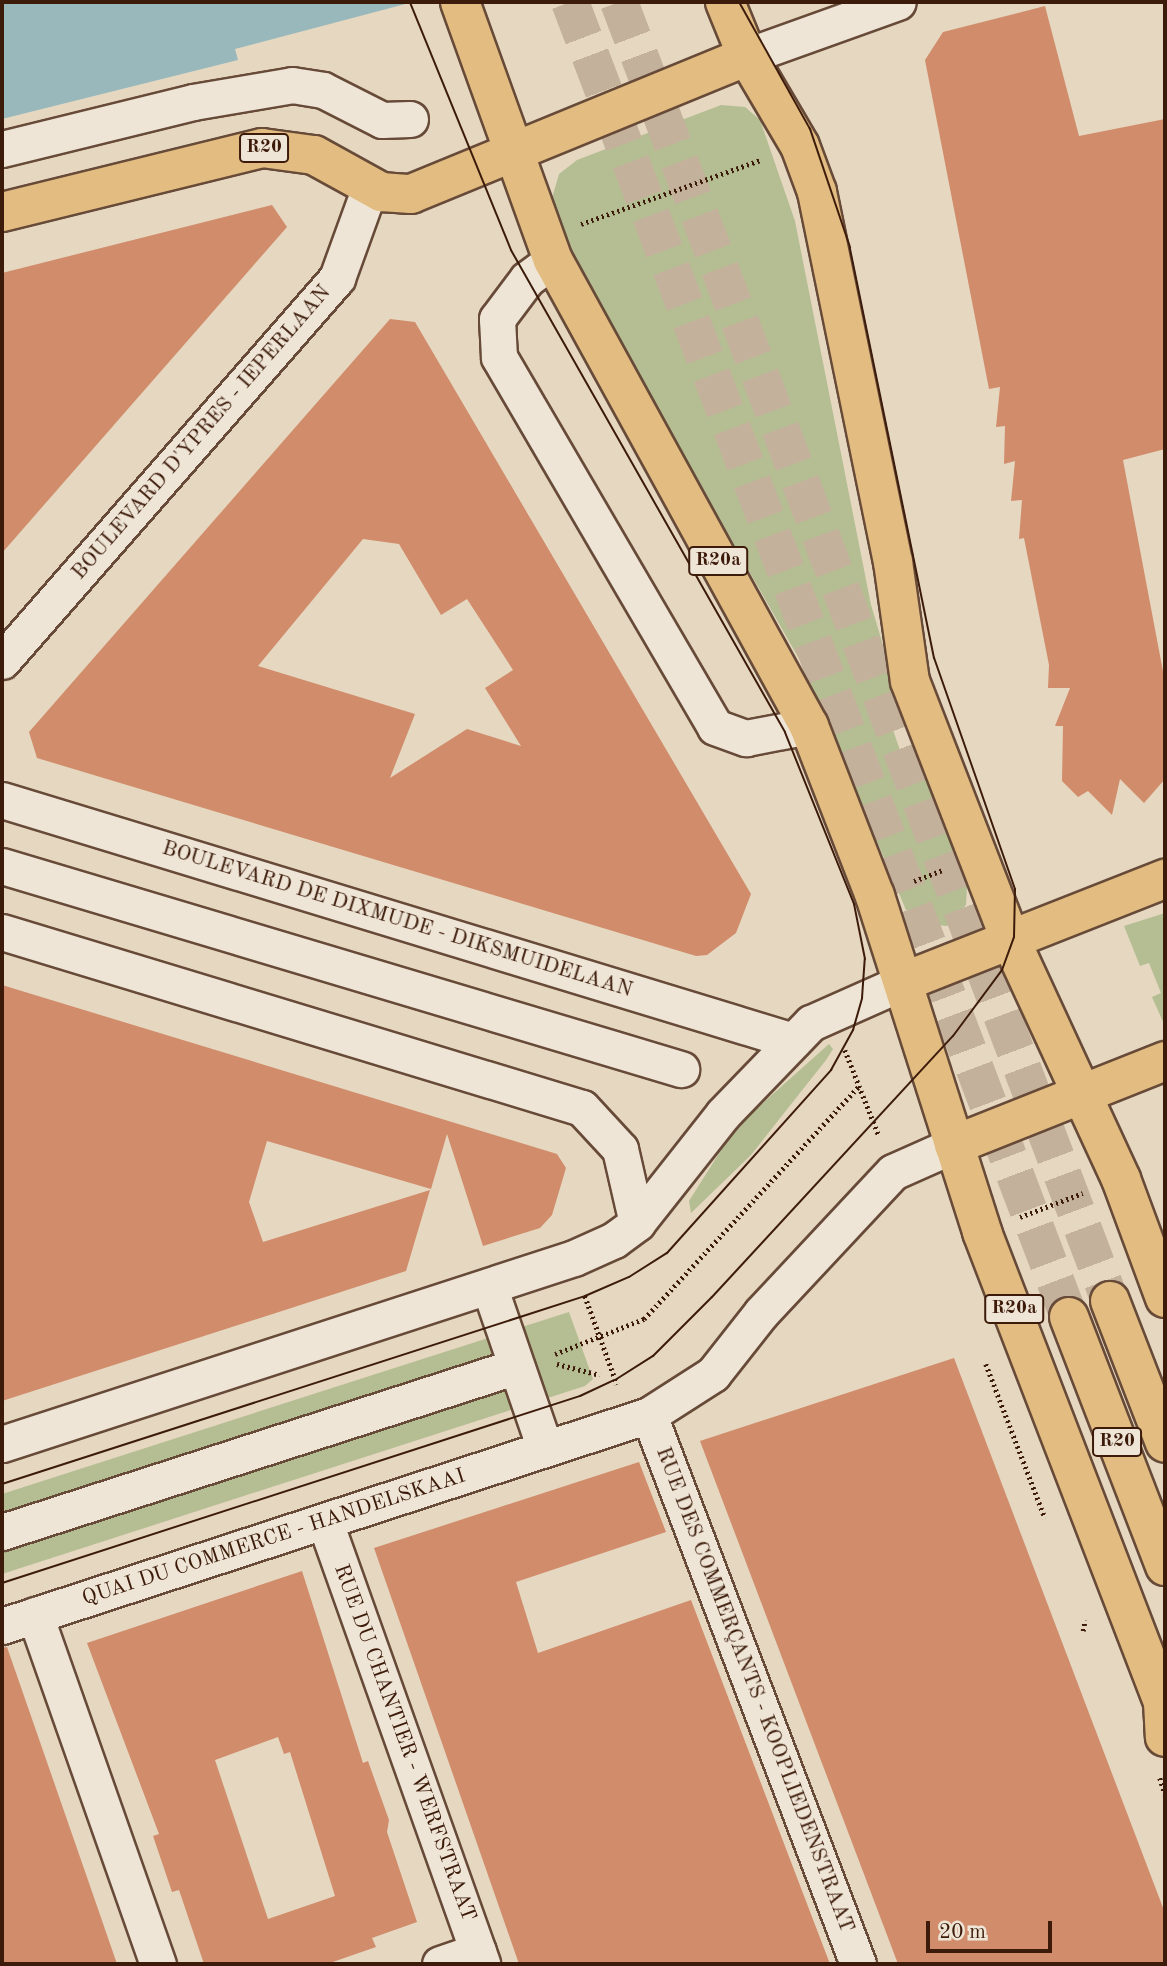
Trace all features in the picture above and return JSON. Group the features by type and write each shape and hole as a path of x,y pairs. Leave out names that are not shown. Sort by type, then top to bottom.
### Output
{"main road":[{"name":"R20a","path":"460,2 549,249 809,726 903,982"},
{"path":"725,2 747,56 800,146 832,252 893,562 910,681 1011,941 1121,1179 1165,1298"},
{"path":"513,148 747,56"},
{"name":"R20","path":"2,212 262,148 321,158 370,187 411,194 513,148"},
{"path":"1165,879 903,982 954,1145 1165,1060"},
{"name":"R20a","path":"954,1145 982,1232 1165,1715"},
{"name":"R20","path":"1110,1301 1165,1443"},
{"name":"R20","path":"1069,1317 1165,1566"}],"street":[{"path":"747,56 898,2"},
{"path":"2,149 197,116 301,85 382,120 410,119"},
{"name":"BOULEVARD D'YPRES - IEPERLAAN","path":"2,661 337,278 370,187"},
{"path":"549,249 497,320 499,357 715,727 746,738 809,726"},
{"name":"BOULEVARD DE DIXMUDE - DIKSMUIDELAAN","path":"2,800 793,1041"},
{"path":"2,866 681,1069"},
{"path":"2,932 582,1108 620,1149 637,1223"},
{"path":"2,1444 574,1258 637,1223 723,1115 793,1041 830,1011 903,982"},
{"name":"QUAI DU COMMERCE - HANDELSKAAI","path":"2,1626 649,1415 713,1374 761,1313 893,1172 954,1145"},
{"path":"489,1286 545,1450"},
{"path":"2,1532 508,1369"},
{"name":"RUE DES COMMERÇANTS - KOOPLIEDENSTRAAT","path":"649,1415 858,1964"},
{"name":"RUE DU CHANTIER - WERFSTRAAT","path":"325,1522 480,1958"},
{"path":"35,1615 158,1964"},
{"path":"440,1964 480,1958"}],"path":[{"path":"549,249 800,146"},
{"path":"909,883 946,869"},
{"path":"842,1041 885,1149"},
{"path":"551,1355 644,1319 859,1086"},
{"path":"982,1232 1121,1179"},
{"path":"1083,1631 1085,1620"}],"green space":[{"path":"721,105 745,107 760,120 795,221 871,605 907,725 893,730 902,756 888,761 892,772 921,765 967,886 966,905 947,926 917,923 906,910 802,664 583,280 552,198 559,174 577,160"},
{"path":"1165,913 1164,1024 1152,997 1161,993 1149,963 1140,966 1124,926"},
{"path":"829,1044 833,1049 826,1060 751,1155 691,1213 689,1201 735,1128"},
{"path":"569,1312 593,1379 585,1386 2,1574 2,1494"}],"water":[{"path":"2,2 413,2 235,49 238,60 2,119"}],"building":[{"path":"1045,6 1079,136 1165,119 1165,449 1123,460 1165,682 1165,779 1144,803 1120,779 1112,815 1088,791 1078,797 1062,781 1063,726 1055,726 1070,688 1048,688 1049,665 1024,538 1019,539 1022,500 1011,501 1015,461 1004,464 1005,426 996,427 1000,387 989,389 925,60 943,32"},
{"path":"272,205 287,227 2,553 2,273"},
{"path":"390,319 415,322 751,894 736,933 707,955 696,956 37,758 29,732","holes":["363,539 399,544 441,615 467,599 513,670 485,688 521,746 467,729 390,778 415,714 258,666"]},
{"path":"2,985 557,1154 566,1168 552,1215 540,1228 483,1246 447,1134 431,1189 267,1141 249,1202 263,1242 430,1190 406,1271 2,1401"},
{"path":"954,1358 1165,1913 1165,1964 898,1964 700,1441"},
{"path":"639,1462 666,1532 516,1582 538,1653 691,1600 830,1964 519,1964 374,1548"},
{"path":"302,1571 363,1763 368,1761 389,1820 387,1832 417,1922 372,1938 376,1947 327,1964 204,1964 179,1890 172,1892 153,1836 159,1834 87,1643","holes":["278,1737 284,1754 290,1752 335,1896 268,1919 215,1760"]},
{"path":"7,1647 117,1964 2,1964 2,1648"}],"tunnel":[{"path":"570,2 1069,1317"},
{"path":"619,2 1110,1301"}],"tram line":[{"path":"2,1484 585,1296 629,1277 667,1253 831,1070 853,1030 862,998 865,959 854,904 785,732 511,250 410,2"},
{"path":"2,1583 580,1396 615,1380 653,1356 712,1297 953,1036 1002,970 1014,937 1015,889 934,658 850,247 810,129 739,2"}]}
